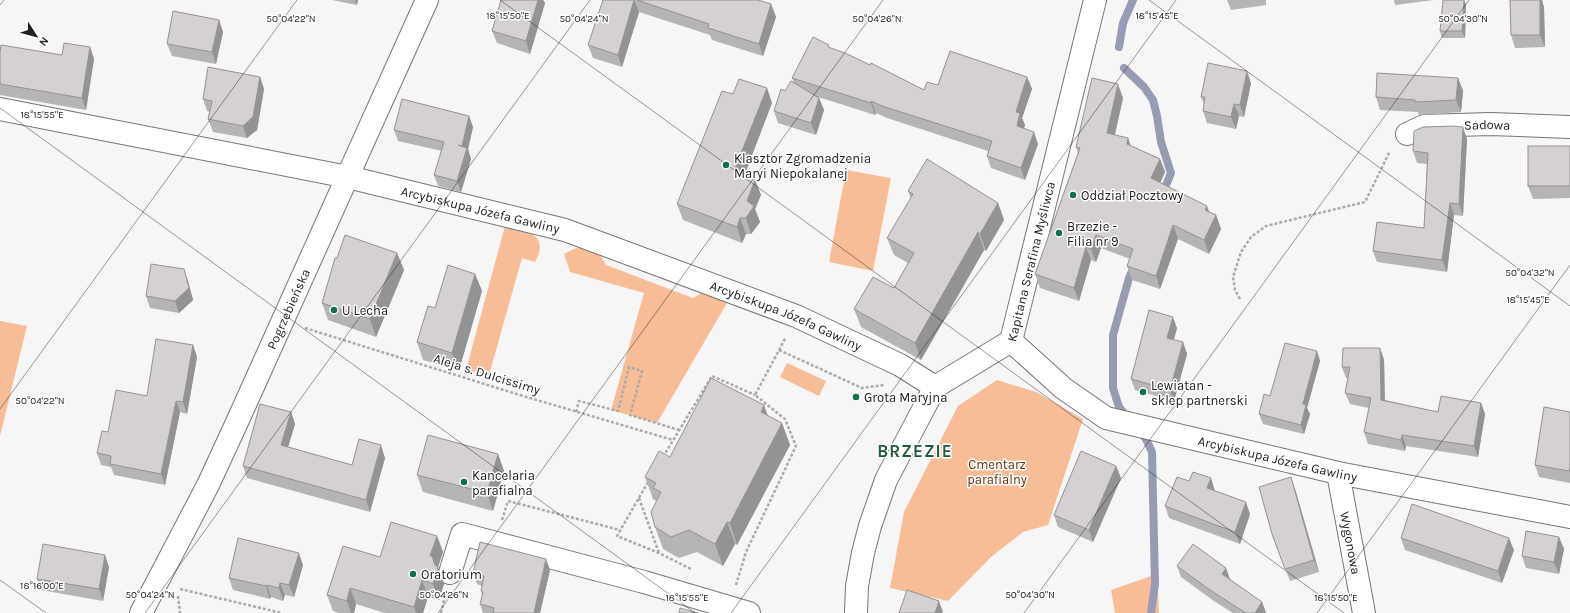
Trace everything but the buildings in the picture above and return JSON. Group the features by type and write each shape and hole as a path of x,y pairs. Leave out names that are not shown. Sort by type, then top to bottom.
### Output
{"street":[{"name":"Pogrzebieńska","path":"141,613 215,471 427,0"},
{"name":"Kapitana Serafina Myśliwca","path":"935,387 1011,342 1095,0"},
{"name":"Arcybiskupa Józefa Gawliny","path":"0,109 348,177 565,230 796,316 900,365 935,387"},
{"name":"Sadowa","path":"1407,134 1424,126 1490,124 1570,127"},
{"name":"Arcybiskupa Józefa Gawliny","path":"1011,342 1063,388 1106,418 1338,473 1570,517"},
{"path":"856,613 857,586 863,553 870,526 886,480 935,387"},
{"name":"Wygonowa","path":"1338,473 1364,613"},
{"path":"450,573 462,534 644,582 749,613"}],"path":[{"path":"1240,299 1235,290 1233,277 1241,252 1251,237 1266,226 1365,202 1388,153 1407,134"},
{"path":"755,395 796,316"},
{"name":"Aleja s. Dulcissimy","path":"304,328 576,412 673,440"},
{"path":"779,350 862,388 885,384"},
{"path":"576,412 579,401 618,411 629,367 642,371 630,415 679,430"},
{"path":"662,459 712,376 755,395 785,419 796,446 746,552 734,591"},
{"path":"650,479 617,536 659,553 693,570"},
{"path":"639,498 659,553"},
{"path":"508,501 620,530"},
{"path":"180,613 178,588 282,613"}],"green space":[{"path":"846,170 891,178 873,271 829,262"},
{"path":"505,226 534,235 540,245 539,253 535,262 522,258 489,375 466,370"},
{"path":"581,247 598,252 606,265 693,298 705,291 727,303 657,423 611,410 644,293 570,272 564,254"},
{"path":"0,321 27,326 0,436"},
{"path":"787,363 826,381 819,396 780,377"},
{"name":"Cmentarz parafialny","path":"997,380 1036,392 1083,419 1048,525 1023,532 991,557 948,601 890,588 904,512 958,406"},
{"path":"1157,574 1159,613 1115,613 1111,590"}],"waterway":[{"path":"1119,47 1123,23 1133,0"},
{"path":"1124,68 1144,87 1153,100 1161,142 1171,173 1162,195"},
{"path":"1128,418 1119,407 1113,388 1113,335 1129,278 1134,266"},
{"path":"1140,432 1146,439 1152,452 1155,584 1151,613"}],"place":[{"name":"Klasztor Zgromadzenia Maryi Niepokalanej","path":"726,165"},
{"name":"Oddział Pocztowy","path":"1073,195"},
{"name":"Brzezie - Filia nr 9","path":"1059,233"},
{"name":"U Lecha","path":"334,310"},
{"name":"Lewiatan - sklep partnerski","path":"1143,392"},
{"name":"Grota Maryjna","path":"856,397"},
{"name":"Kancelaria parafialna","path":"464,482"},
{"name":"Oratorium","path":"413,574"}],"district":[{"name":"BRZEZIE","path":"915,451"}]}
